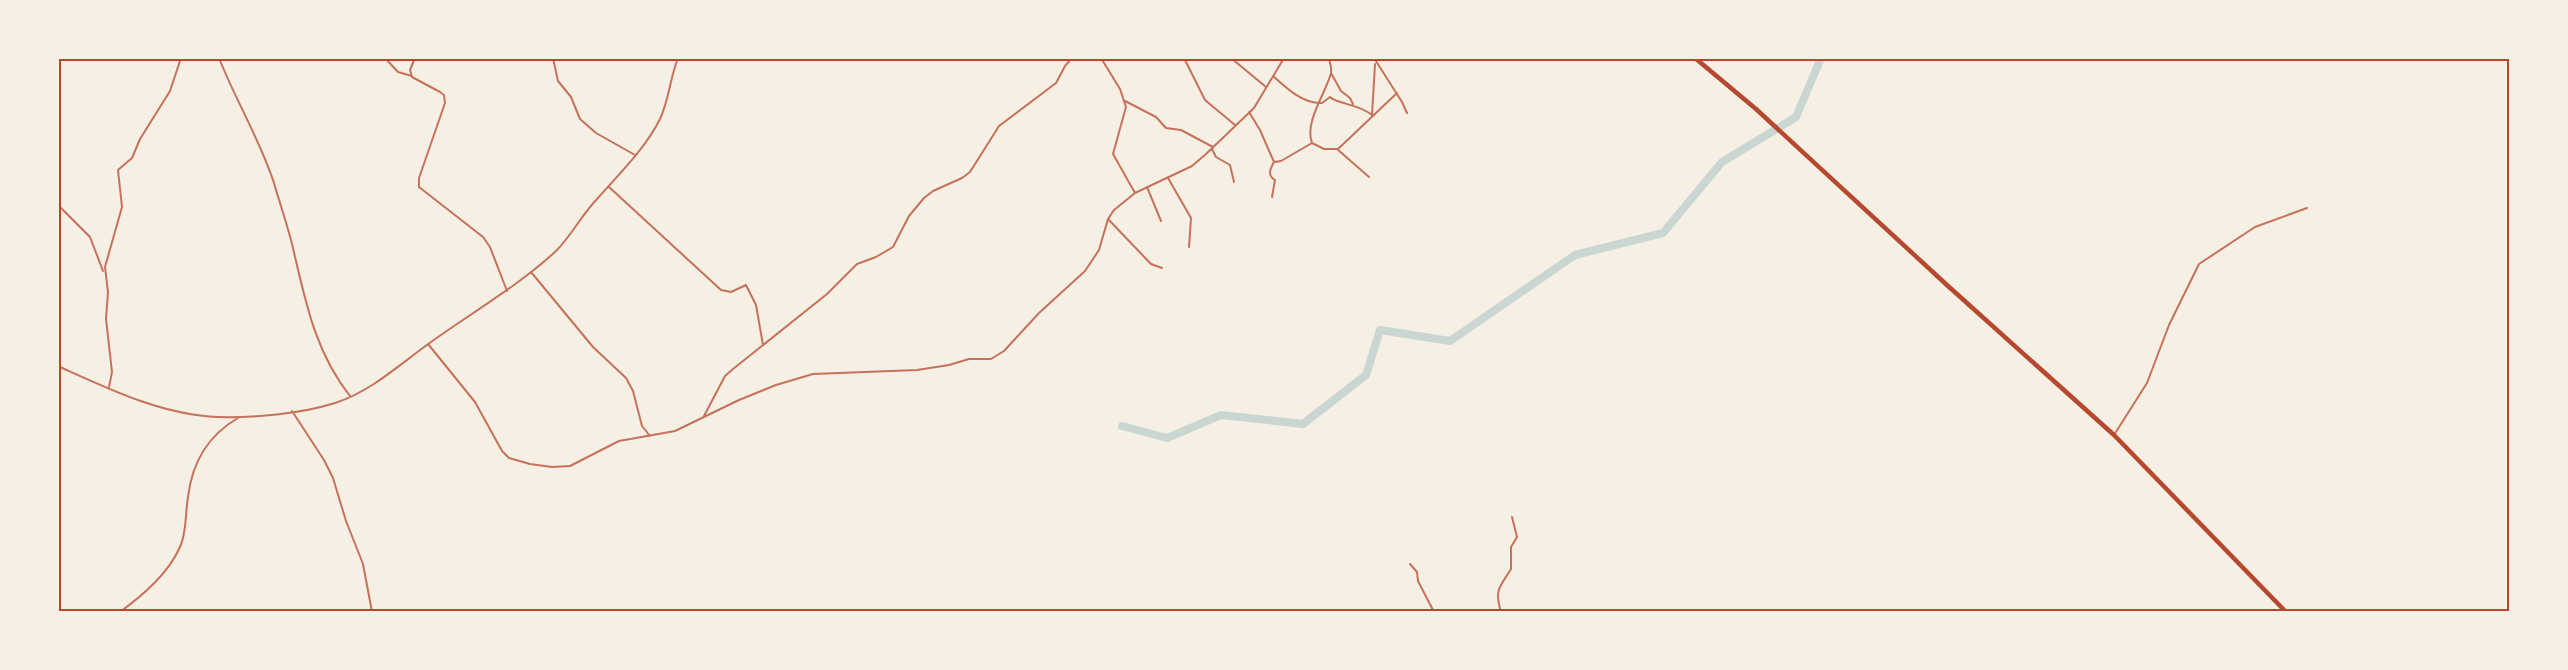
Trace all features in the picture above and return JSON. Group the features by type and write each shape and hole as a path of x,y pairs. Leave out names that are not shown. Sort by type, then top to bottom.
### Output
{"highway":[{"path":"1695,58 1756,109 2115,435 2286,612"}],"street":[{"path":"104,273 108,251 122,207 118,170 132,158 140,139 170,91 181,58"},
{"path":"219,58 267,164 289,231 309,318 333,371 350,396"},
{"path":"385,58 398,72 440,92 445,103 419,178 419,187 483,237 490,247 507,291"},
{"path":"412,77 410,70 415,58"},
{"path":"553,58 558,81 571,97 577,116 596,133 635,155"},
{"path":"58,366 157,407 215,417 240,417 292,411 334,403 350,396 394,371 428,344 507,291 555,251 635,155 660,119 678,58"},
{"path":"704,416 725,376 749,354 842,282 851,268 893,247 909,216 924,198 933,191 963,178 999,126 1056,83 1072,58"},
{"path":"1101,58 1125,101 1126,112 1113,154 1136,193"},
{"path":"1184,58 1205,100 1235,125"},
{"path":"1231,58 1266,87"},
{"path":"428,344 480,408 502,451 516,461 552,467 570,466 619,441 675,431 704,416 776,386 813,374 917,370 969,359 987,360 998,356 1065,288 1085,271 1102,244 1108,219 1114,210 1136,193 1192,166 1213,148 1249,112 1284,58"},
{"path":"1329,58 1331,73 1353,105"},
{"path":"1375,60 1407,113"},
{"path":"1372,115 1375,60"},
{"path":"1331,73 1312,122 1310,138 1312,142 1324,149 1337,149 1369,177"},
{"path":"1273,76 1292,92 1319,103"},
{"path":"1337,149 1397,93"},
{"path":"1319,103 1330,97 1335,102 1353,105 1372,115"},
{"path":"1125,101 1156,117 1166,128 1181,130 1213,148 1216,157 1230,165 1234,182"},
{"path":"1249,112 1274,162"},
{"path":"1272,197 1275,180 1269,171 1274,162 1312,142"},
{"path":"1168,178 1191,218 1189,247"},
{"path":"609,186 721,290 731,292 746,285 756,304 763,345"},
{"path":"1147,187 1161,221"},
{"path":"58,205 90,237 104,273 108,292 106,319 112,372 109,387"},
{"path":"2115,435 2147,383 2169,326 2199,264 2255,227 2307,208"},
{"path":"1108,219 1149,262 1162,268"},
{"path":"530,272 593,347 626,378 633,391 642,426 650,436"},
{"path":"292,411 333,478 346,521 363,564 372,612"},
{"path":"120,612 157,581 175,556 183,538 188,497 196,464 212,438 240,417"},
{"path":"1501,612 1496,597 1502,580 1511,569 1510,547 1517,537 1512,517"},
{"path":"1410,564 1417,572 1418,581 1434,612"}],"waterway":[{"path":"1122,426 1167,438 1221,415 1303,424 1366,375 1380,330 1450,341 1575,255 1663,233 1722,162 1796,117 1821,58"}]}
